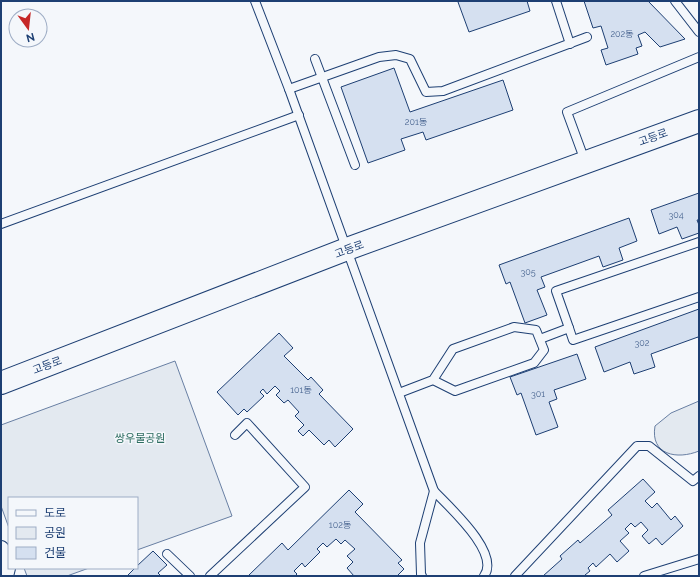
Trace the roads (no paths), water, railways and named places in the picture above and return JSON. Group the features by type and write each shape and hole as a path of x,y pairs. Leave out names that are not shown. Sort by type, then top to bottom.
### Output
{"street":[{"name":"고등로","path":"1,383 347,249 699,121"},
{"path":"1,549 7,568 5,576"}],"lane":[{"path":"255,1 299,115 434,491 476,535 488,560 486,573 484,576"},
{"path":"556,1 570,44"},
{"path":"675,1 699,32"},
{"path":"289,89 379,57 396,55 410,60 426,92 443,92 587,37"},
{"path":"585,162 567,112 699,57"},
{"path":"315,59 355,165"},
{"path":"1,224 299,115"},
{"path":"699,242 556,291 573,340 699,297"},
{"path":"399,393 433,380 453,349 514,327 536,330 544,350 534,364 455,391 433,380"},
{"path":"540,339 569,328"},
{"path":"210,576 305,487 247,424 235,435"},
{"path":"515,576 637,446 649,446 694,481 699,476"},
{"path":"422,576 420,543 434,491"},
{"path":"167,554 190,576"},
{"path":"644,576 699,559"}],"park label":[{"name":"쌍우물공원","path":"140,438"}]}
